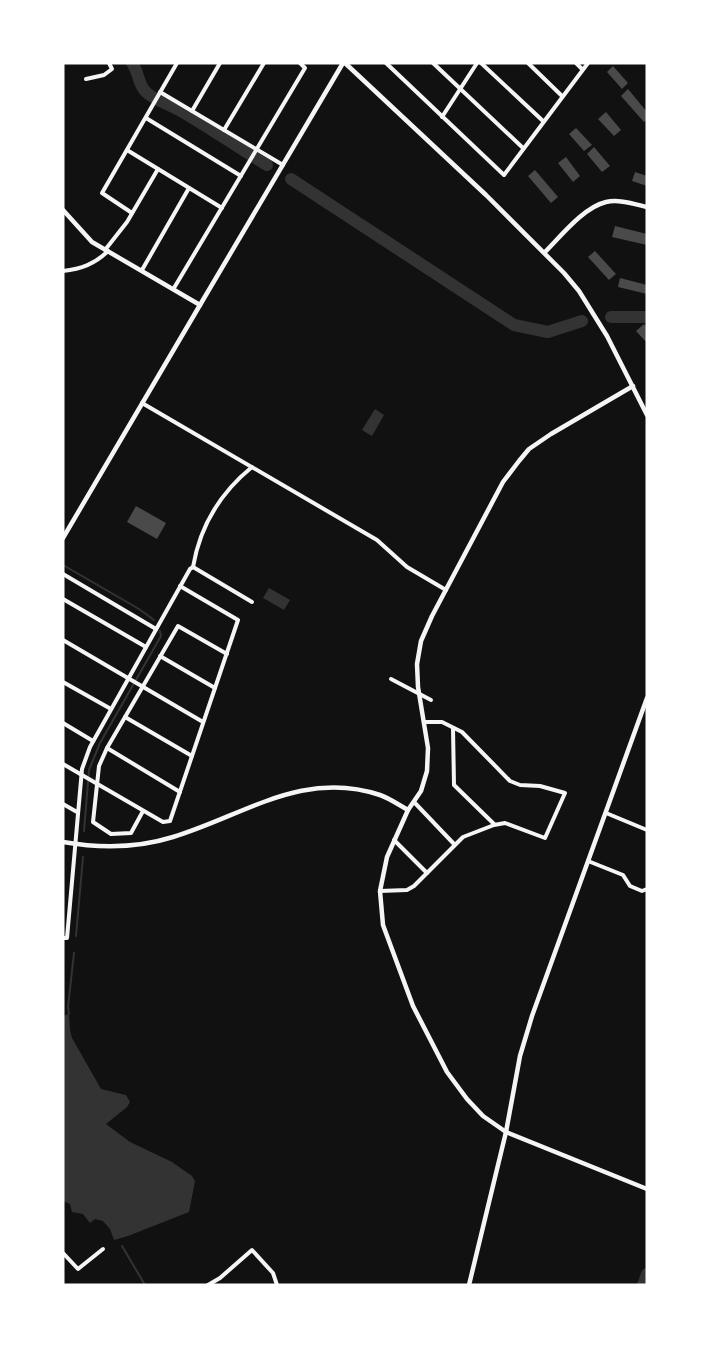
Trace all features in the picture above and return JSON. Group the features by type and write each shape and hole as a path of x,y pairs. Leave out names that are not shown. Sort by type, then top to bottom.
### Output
{"street":[{"path":"86,79 104,75 112,69 109,63"},
{"path":"132,213 102,193 177,63"},
{"path":"192,111 220,63"},
{"path":"224,130 264,63"},
{"path":"174,288 305,68 300,63"},
{"path":"63,538 344,63 545,252 579,291 593,312 647,415"},
{"path":"386,63 504,175 588,63"},
{"path":"434,63 523,148"},
{"path":"442,117 479,63 543,122"},
{"path":"528,63 562,96"},
{"path":"576,63 582,69"},
{"path":"160,92 283,165"},
{"path":"146,118 241,176"},
{"path":"127,150 222,208"},
{"path":"63,271 96,262 132,213 158,169"},
{"path":"142,270 189,188"},
{"path":"545,252 592,207 606,201 622,201 647,207"},
{"path":"63,210 85,235 106,250 200,305"},
{"path":"633,386 551,434 530,449 503,482 446,590 421,641 417,664 418,687 428,748 427,771 421,791 408,810 394,840 384,868 380,891 383,925 413,1006 447,1072 467,1099 489,1121 506,1131 647,1189"},
{"path":"142,403 377,540 407,567 446,590"},
{"path":"63,938 67,938 81,774 93,741 180,586 193,567 198,544 214,509 232,485 252,467"},
{"path":"193,567 252,602"},
{"path":"63,574 156,629"},
{"path":"63,764 163,822 170,821 238,620 180,586"},
{"path":"63,599 146,647"},
{"path":"143,811 131,833 111,834 93,822 99,766 107,748 178,626 227,654"},
{"path":"63,640 203,722"},
{"path":"160,656 215,688"},
{"path":"391,679 431,700"},
{"path":"63,681 111,709"},
{"path":"469,1285 506,1131 520,1056 532,1016 647,698"},
{"path":"125,717 192,756"},
{"path":"380,891 407,890 414,886 463,837 494,825 505,823 545,838 565,793 510,781 462,732 442,722 425,722"},
{"path":"63,723 93,741"},
{"path":"453,728 454,785 494,825"},
{"path":"107,748 180,792"},
{"path":"63,842 107,846 141,844 172,837 285,794 312,788 350,788 381,795 408,810"},
{"path":"414,802 454,844"},
{"path":"63,804 77,812"},
{"path":"606,813 647,830"},
{"path":"394,840 427,873"},
{"path":"588,861 623,875 630,886 642,891 647,889"},
{"path":"63,1253 78,1269 102,1249"},
{"path":"208,1285 220,1278 252,1250 273,1273 277,1285"}],"shaded area":[{"path":"375,409 384,415 372,436 362,430"},
{"path":"269,588 290,600 284,610 263,598"},
{"path":"69,1014 72,1038 101,1089 126,1095 130,1102 106,1124 130,1142 172,1162 192,1176 195,1181 189,1212 114,1240 110,1229 103,1221 95,1219 90,1223 83,1214 72,1212 70,1204 63,1201 63,1016"}],"building":[{"path":"613,66 628,83 622,89 607,72"},
{"path":"628,89 647,112 647,120 644,122 621,96"},
{"path":"606,112 621,130 614,136 598,119"},
{"path":"576,128 592,145 584,151 569,134"},
{"path":"594,147 610,166 602,172 587,154"},
{"path":"566,157 580,176 573,182 558,163"},
{"path":"535,170 558,197 551,203 528,176"},
{"path":"635,172 647,176 647,186 632,181"},
{"path":"615,226 647,234 647,245 612,237"},
{"path":"595,251 616,274 609,280 588,257"},
{"path":"620,278 647,285 647,294 618,287"},
{"path":"644,324 647,327 647,343 636,331"},
{"path":"136,506 166,523 157,539 127,522"}],"waterway":[{"path":"132,63 141,86 148,94 175,108 267,165"},
{"path":"291,179 514,325 548,332 582,321"},
{"path":"611,317 647,317"},
{"path":"63,565 154,620"},
{"path":"84,831 89,770 100,743 161,636 160,631"},
{"path":"76,936 83,857"},
{"path":"69,1014 74,953"},
{"path":"122,1246 145,1285"},
{"path":"643,1285 647,1274"}]}
